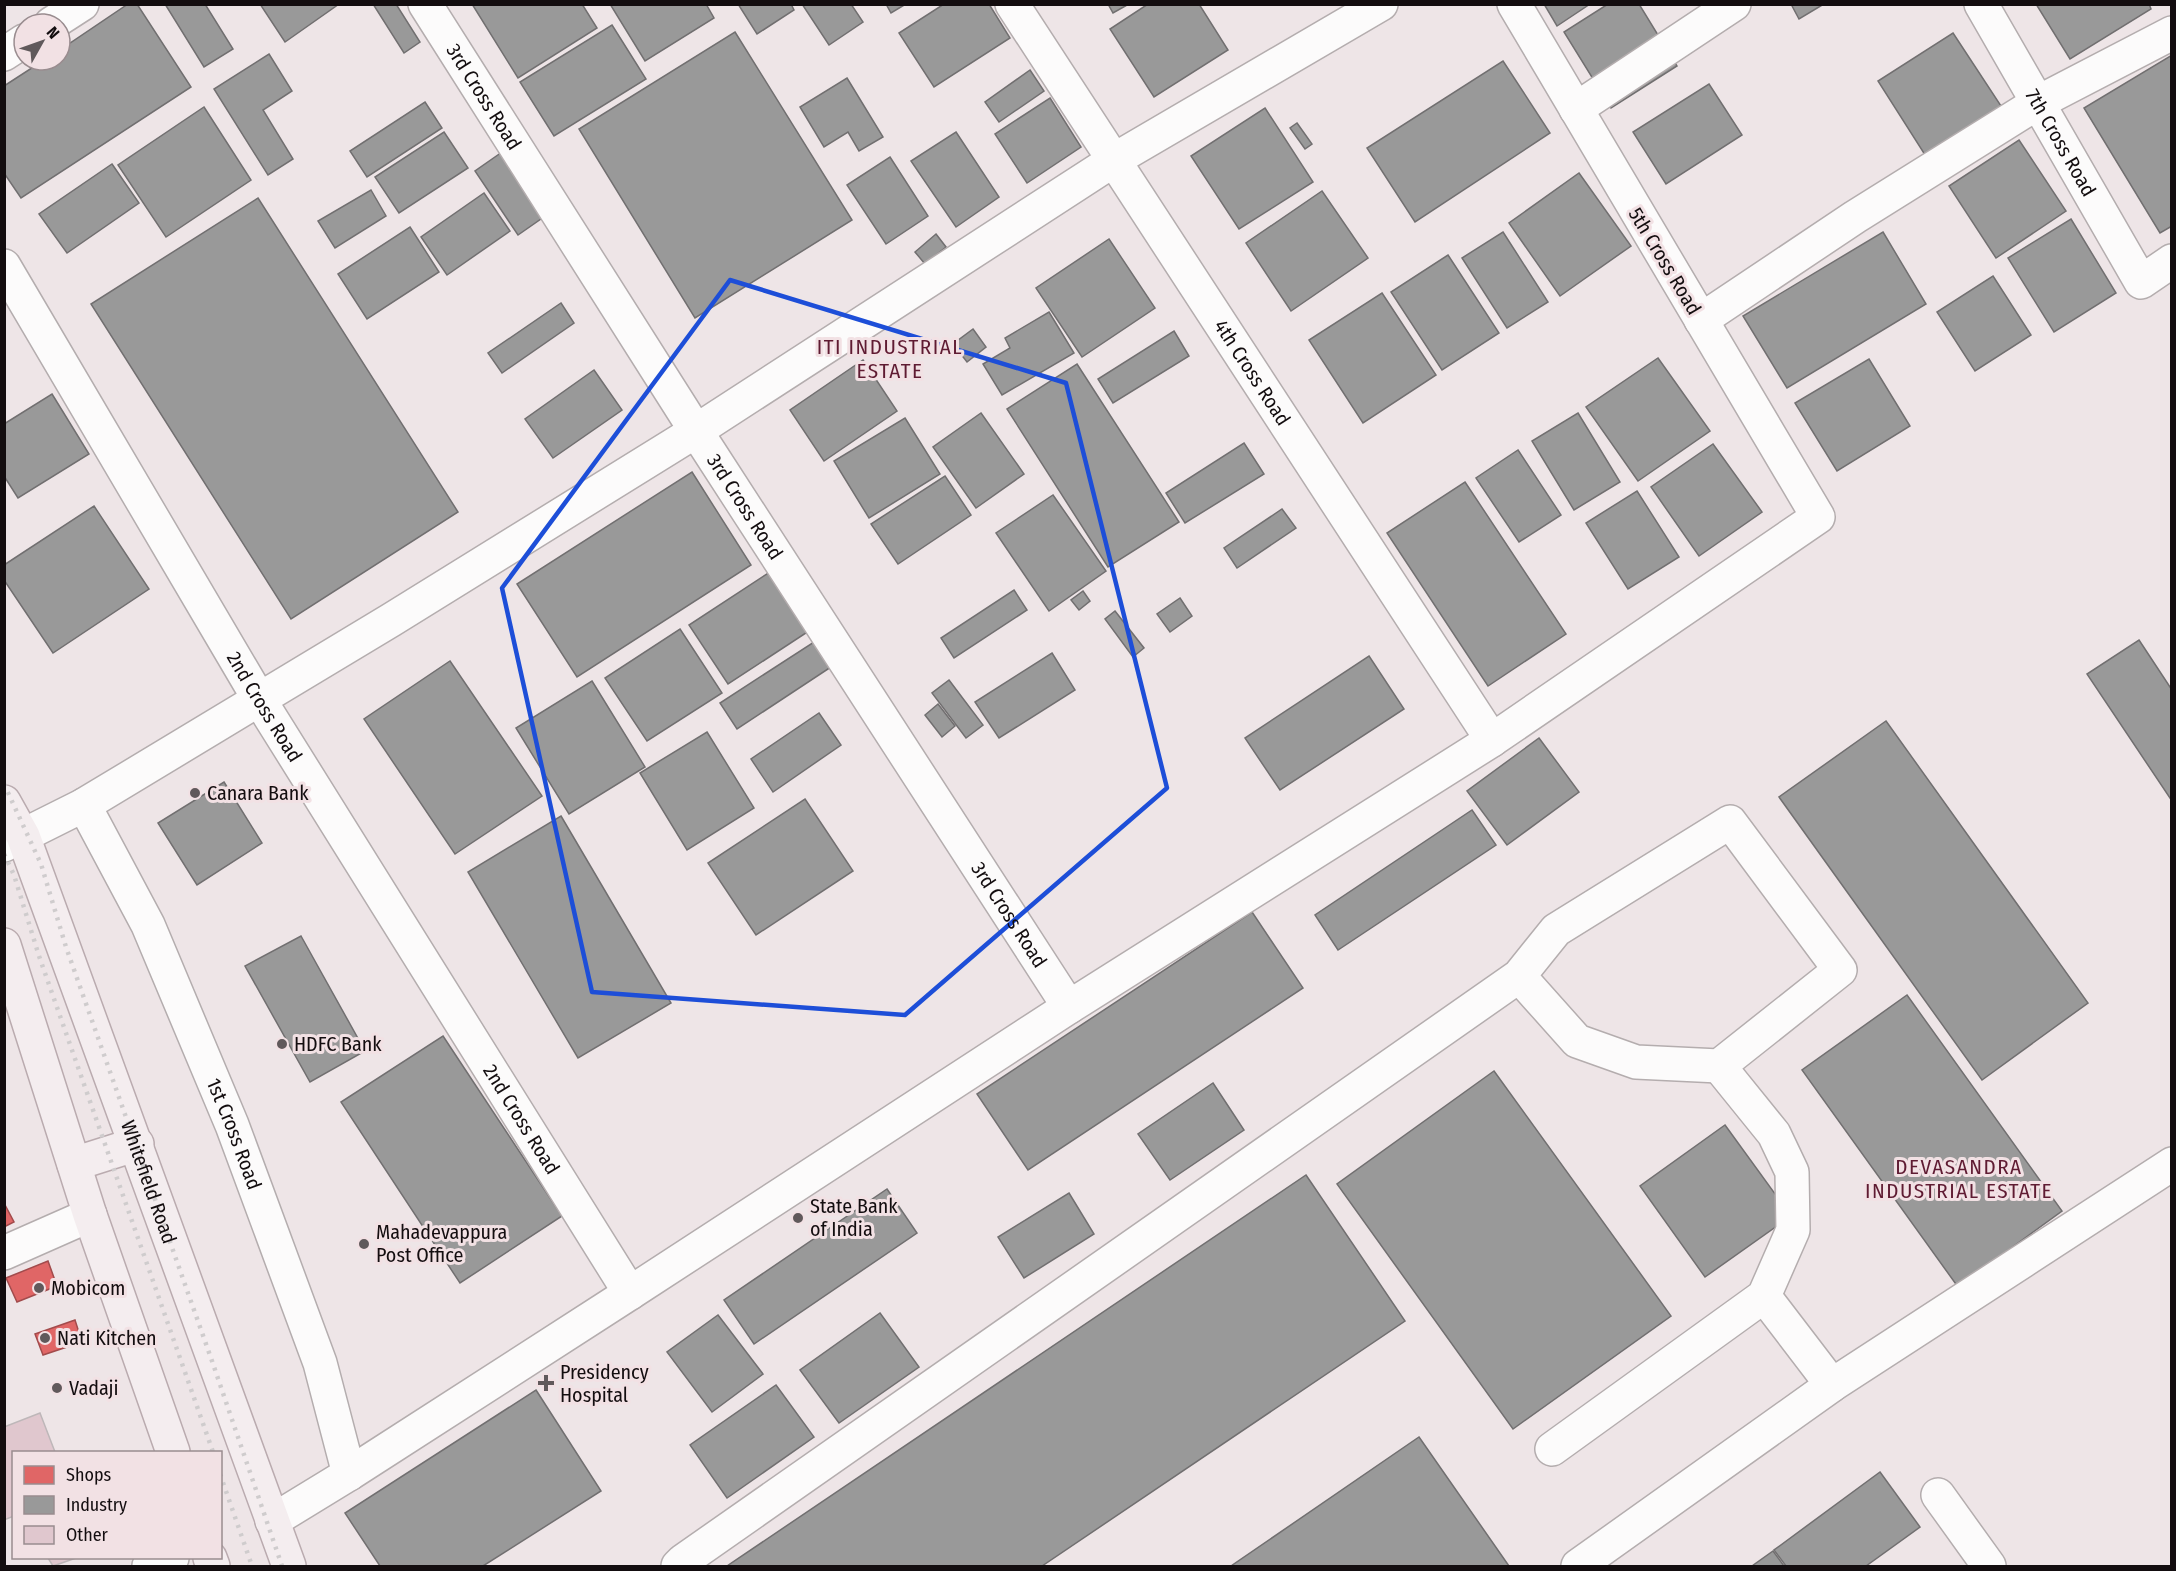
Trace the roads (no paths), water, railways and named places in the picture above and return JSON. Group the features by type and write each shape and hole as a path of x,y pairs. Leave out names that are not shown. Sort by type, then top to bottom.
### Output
{"main road":[{"name":"Whitefield Road","path":"4,802 14,841 137,1144 289,1566"},
{"path":"4,945 90,1215 173,1451"},
{"path":"74,1164 137,1144"}],"street":[{"name":"3rd Cross Road","path":"425,4 696,431 1069,1006"},
{"name":"4th Cross Road","path":"1012,4 1492,740"},
{"path":"14,841 84,806 260,699 696,431 1114,159 1381,4"},
{"name":"5th Cross Road","path":"1492,740 1818,517 1514,4"},
{"path":"1576,109 1734,4"},
{"name":"7th Cross Road","path":"1981,4 2141,282 2172,261"},
{"path":"1701,320 1855,217 2039,102 2172,33"},
{"name":"2nd Cross Road","path":"4,266 260,699 630,1293"},
{"path":"272,1521 630,1293 1069,1006 1492,740"},
{"name":"1st Cross Road","path":"84,806 148,926 232,1125 320,1363 349,1474"},
{"path":"678,1566 1519,975 1556,930 1730,822 1840,970 1719,1066 1635,1062 1576,1041 1519,975"},
{"path":"1552,1449 1764,1296 1793,1230 1792,1172 1774,1134 1719,1066"},
{"path":"1578,1566 1832,1385 2172,1164"},
{"path":"4,1253 90,1215"},
{"path":"1764,1296 1832,1385"},
{"path":"1938,1495 1989,1566"},
{"path":"150,1566 167,1559"}],"railway":[{"path":"4,784 41,864 66,947 282,1566"},
{"path":"4,854 14,875 39,956 213,1451"},
{"path":"222,1480 252,1566"}],"place":[{"name":"Canara Bank","path":"195,793"},
{"name":"HDFC Bank","path":"282,1044"},
{"name":"State Bank of India","path":"798,1218"},
{"name":"Mahadevappura Post Office","path":"364,1244"},
{"name":"Mobicom","path":"39,1288"},
{"name":"Nati Kitchen","path":"45,1338"},
{"name":"Presidency Hospital","path":"546,1383"},
{"name":"Vadaji","path":"57,1388"}],"district":[{"name":"ITI INDUSTRIAL ESTATE","path":"890,359"},
{"name":"DEVASANDRA INDUSTRIAL ESTATE","path":"1959,1179"}]}
